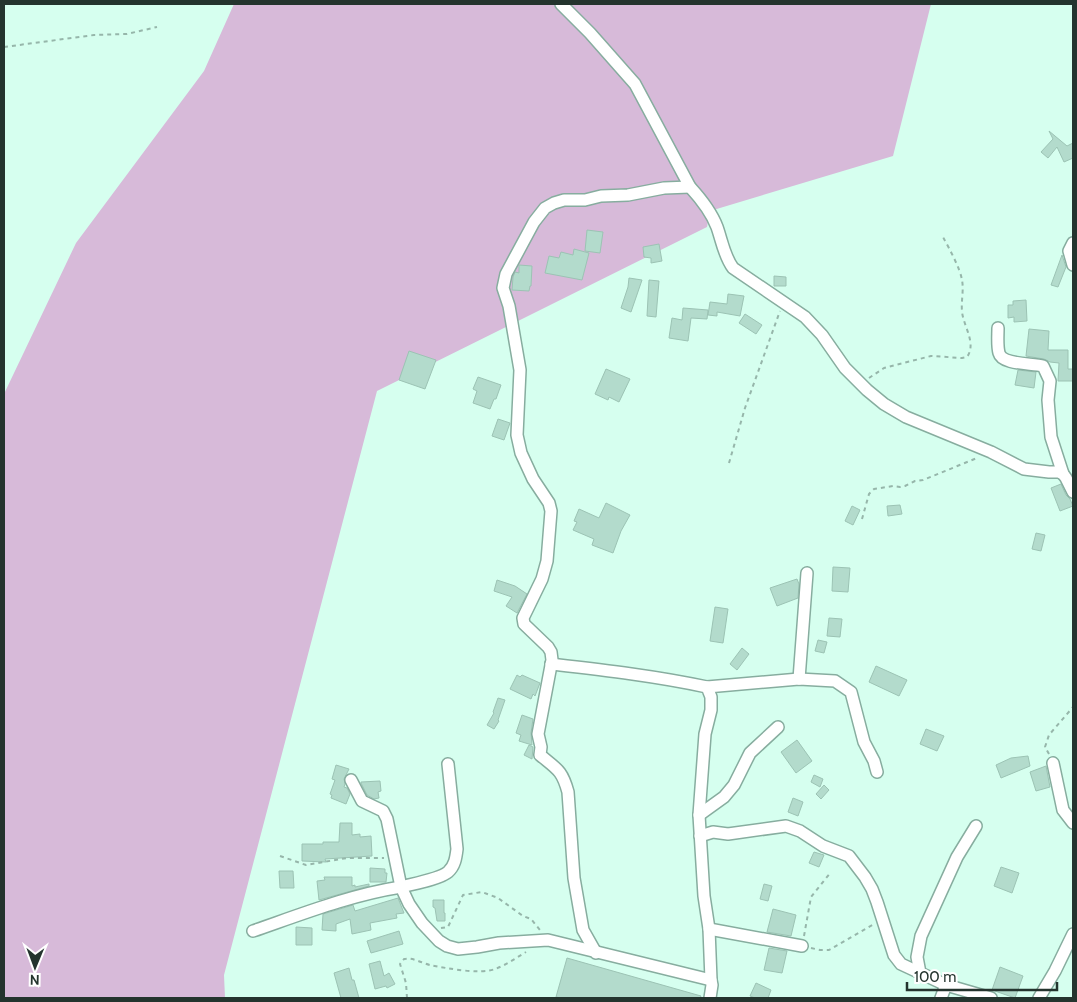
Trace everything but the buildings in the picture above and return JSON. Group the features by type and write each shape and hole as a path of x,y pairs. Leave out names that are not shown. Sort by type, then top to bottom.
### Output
{"street":[{"path":"561,4 590,33 635,84 690,187 710,211 728,262 733,268 805,316 822,335 845,368 884,404 906,417 991,452 1024,469 1064,474"},
{"path":"596,953 583,930 574,878 568,792 564,778 559,770 540,755 538,734 551,664 551,652 524,624 523,618 532,603 547,561 551,511 549,503 533,479 521,453 518,435 520,370 509,306 503,288 506,274 534,222 545,208 554,203 564,200 586,200 601,196 628,195 664,188 690,187"},
{"path":"1073,243 1069,251 1073,265"},
{"path":"998,328 999,354 1004,359 1013,362 1043,366 1050,381 1048,400 1051,437 1064,474 1073,492"},
{"path":"799,679 807,573"},
{"path":"551,664 677,680 707,687 799,679 835,681 851,692 864,742 878,772"},
{"path":"707,687 711,697 711,710 705,734 699,815 704,896 709,929 712,984 710,998"},
{"path":"699,815 724,797 734,786 750,753 778,727"},
{"path":"1054,762 1063,810 1073,823"},
{"path":"253,931 348,898 401,887 448,872 455,862 457,849 448,764"},
{"path":"351,780 362,801 383,811 387,819 401,887 409,904 439,941 447,946 458,949 500,943 548,940 711,980"},
{"path":"700,836 713,832 728,834 786,826 800,831 823,846 849,856 866,878 878,902 894,955 902,964 946,986 991,998"},
{"path":"920,973 917,956 921,936 957,858 976,826"},
{"path":"709,929 803,946"},
{"path":"1039,998 1073,934"},
{"path":"941,998 946,986"}],"path":[{"path":"4,47 94,35 127,34 157,27"},
{"path":"861,384 884,368 931,356 962,358 970,354 970,335 962,312 962,279 943,237"},
{"path":"729,463 745,408 784,302"},
{"path":"862,519 869,494 874,489 905,486 991,452"},
{"path":"1054,762 1045,747 1049,735 1073,708"},
{"path":"280,856 306,865 347,858 394,858"},
{"path":"831,872 810,897 803,946 829,950 882,919"},
{"path":"438,929 448,927 463,894 482,892 498,898 523,916 531,919 548,940"},
{"path":"407,998 406,983 400,964 404,959 408,958 429,965 455,969 486,971 494,969 527,951"}],"shaded area":[{"path":"234,4 931,4 893,156 710,211 707,227 377,391 224,975 225,998 4,998 4,394 76,243 204,71"}]}
